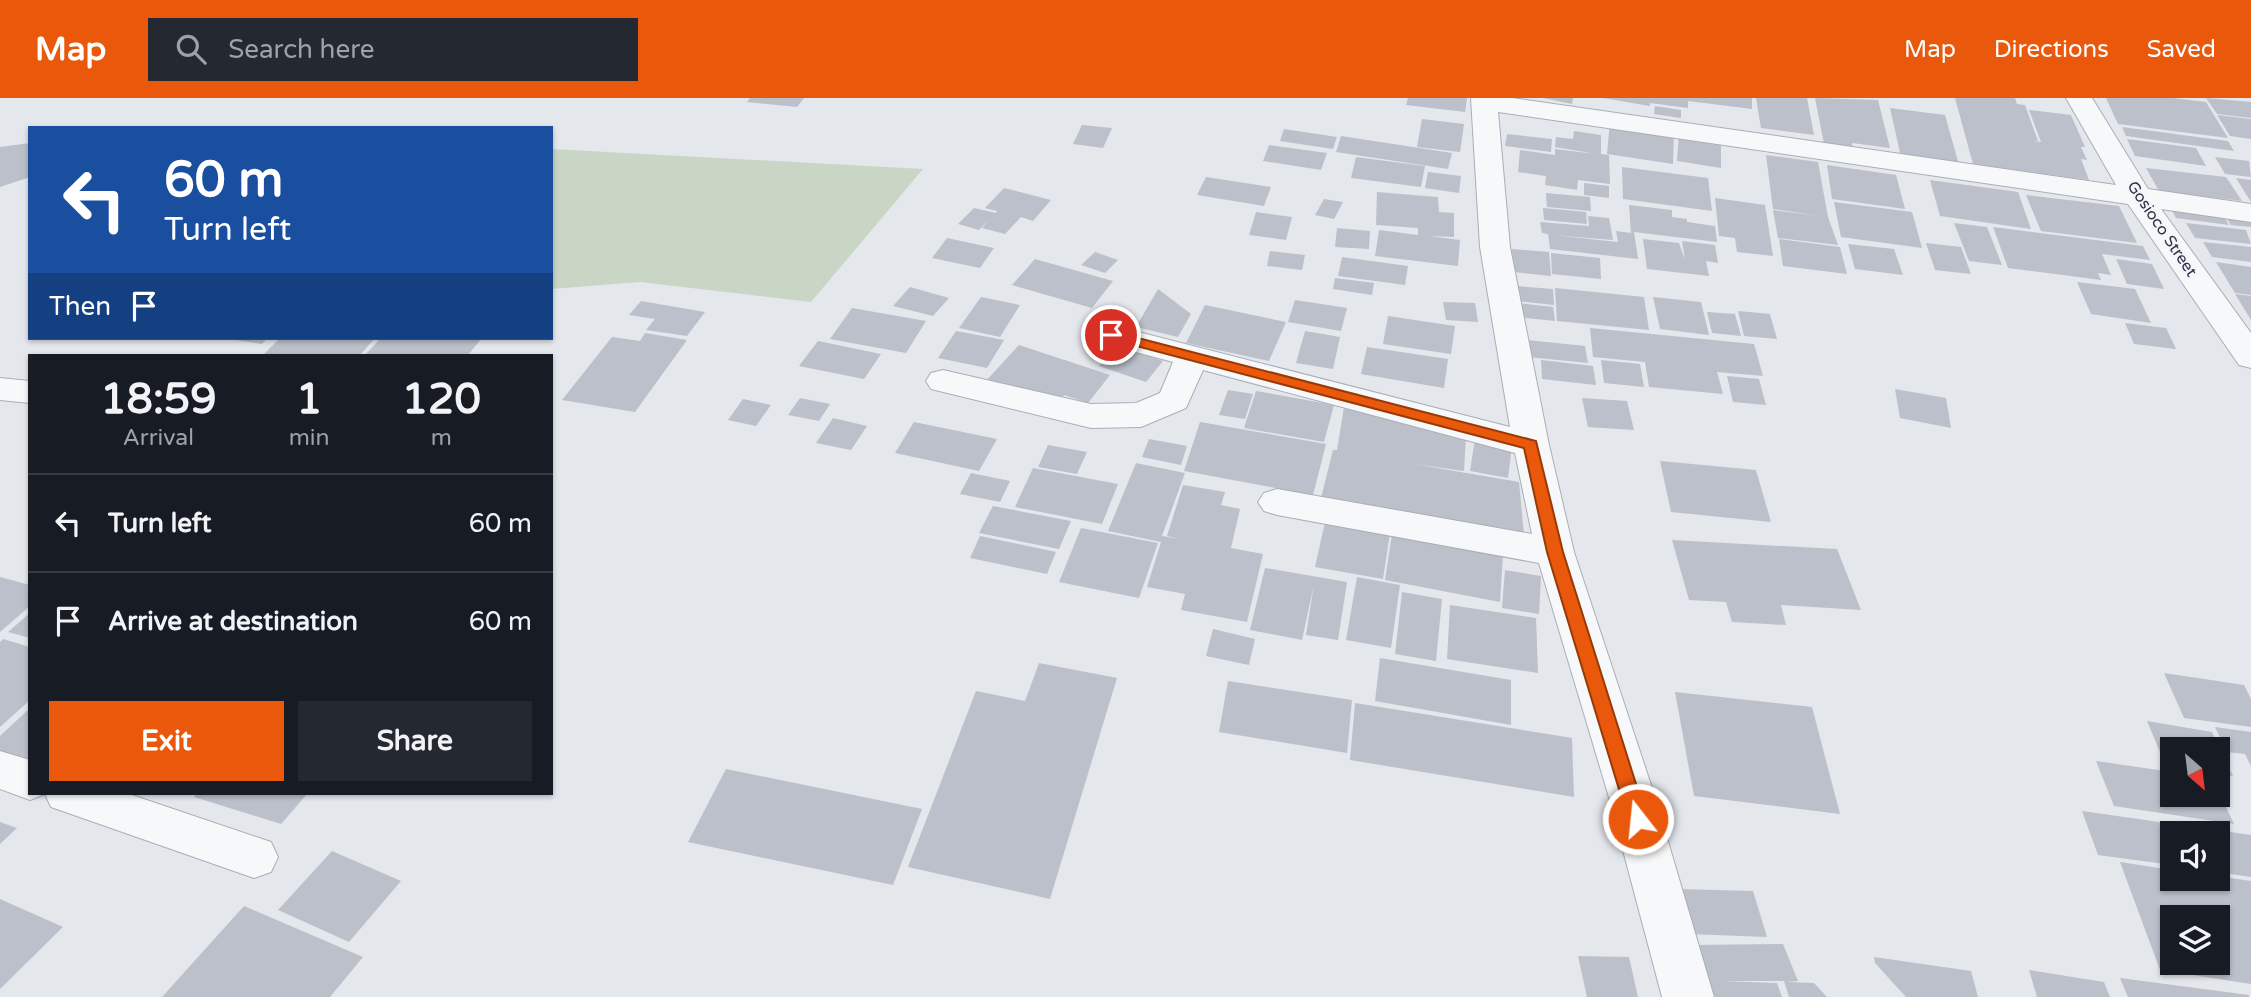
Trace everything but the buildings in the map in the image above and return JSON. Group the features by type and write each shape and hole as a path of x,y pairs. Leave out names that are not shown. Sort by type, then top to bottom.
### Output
{"street":[{"name":"Gosioco Street","path":"2074,99 2139,200 2251,356"},
{"path":"1688,997 1631,794 1555,552 1531,445 1495,247 1485,100 2139,200 2251,213"},
{"path":"1111,335 1531,445"},
{"path":"943,382 1091,416 1141,415 1174,400 1191,358"},
{"path":"0,389 28,391"},
{"path":"1277,502 1555,552"},
{"path":"0,770 28,779"},
{"path":"73,795 254,857"}],"green space":[{"path":"553,149 923,169 811,302 640,282 553,289"}],"route":[{"path":"1111,335 1531,445 1555,552 1638,819"}]}
